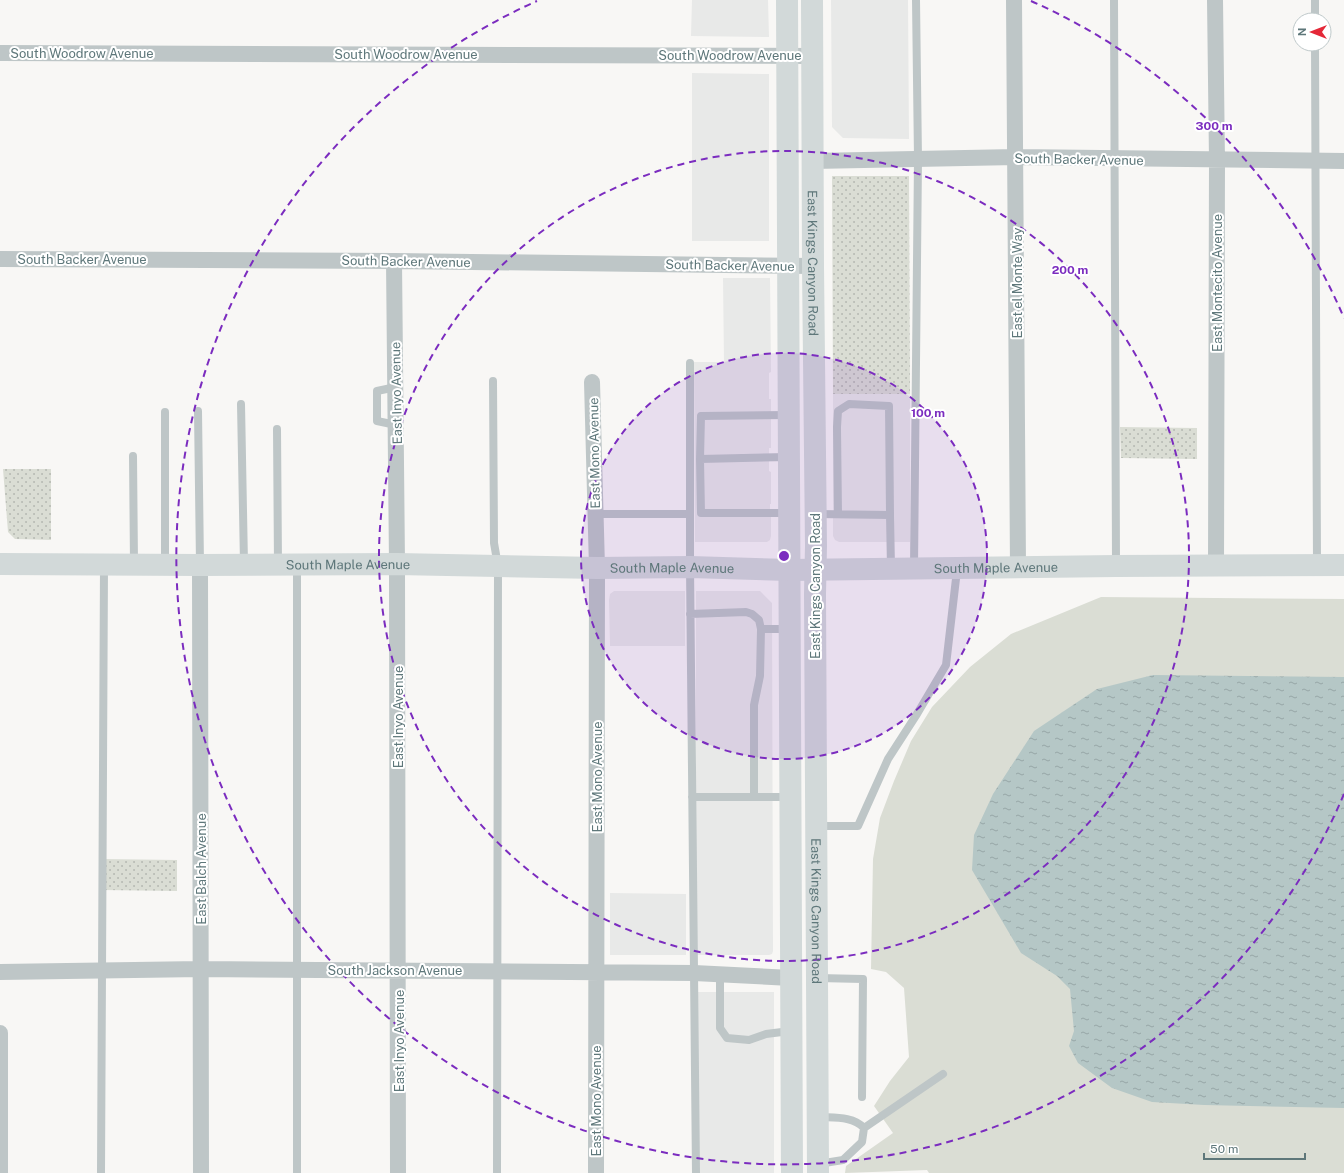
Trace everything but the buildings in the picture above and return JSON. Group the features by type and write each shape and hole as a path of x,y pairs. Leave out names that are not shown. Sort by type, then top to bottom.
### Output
{"main road":[{"name":"East Kings Canyon Road","path":"787,0 792,1173"},
{"name":"East Kings Canyon Road","path":"812,0 816,514 818,1168"},
{"name":"South Maple Avenue","path":"0,564 397,564 597,568 690,567 790,570 1344,565"},
{"path":"791,827 801,866 802,959 807,972 817,978"},
{"path":"791,978 801,984 806,1000 807,1135 818,1168"}],"street":[{"name":"East el Monte Way","path":"1014,0 1018,567"},
{"name":"East Montecito Avenue","path":"1215,0 1217,160 1216,565"},
{"name":"South Woodrow Avenue","path":"0,53 812,56"},
{"name":"South Backer Avenue","path":"813,161 1016,157 1344,162"},
{"name":"South Backer Avenue","path":"0,259 394,261 813,266"},
{"name":"East Inyo Avenue","path":"394,261 399,970 398,1173"},
{"name":"East Mono Avenue","path":"592,382 597,568 596,1173"},
{"name":"East Balch Avenue","path":"200,565 201,1173"},
{"name":"South Jackson Avenue","path":"0,972 201,969 399,970 694,973 791,978"},
{"path":"0,1033 0,1173"}],"lane":[{"path":"914,569 918,159 916,0"},
{"path":"1114,0 1116,566"},
{"path":"1315,0 1315,12"},
{"path":"1316,52 1317,565"},
{"path":"690,363 690,614 696,1173"},
{"path":"493,380 494,543 498,566 498,971 496,1173"},
{"path":"241,404 244,565"},
{"path":"838,514 838,411 849,404 889,406 891,569"},
{"path":"198,411 200,565"},
{"path":"165,412 166,565"},
{"path":"789,415 701,416 700,459 701,514 789,514"},
{"path":"277,429 288,564 297,970 297,1173"},
{"path":"133,456 134,565"},
{"path":"700,459 789,457"},
{"path":"596,514 690,514"},
{"path":"816,514 890,515"},
{"path":"101,1173 104,564"},
{"path":"816,826 858,826 888,759 946,665 958,568"},
{"path":"690,614 746,612 752,614 759,620 761,630 760,676 754,705 754,797"},
{"path":"761,630 790,629"},
{"path":"692,797 790,797"},
{"path":"720,974 720,1028 727,1038 749,1040 766,1034 791,1031"},
{"path":"817,978 863,979 862,1097"},
{"path":"818,1168 843,1160 862,1142 864,1128 943,1074"},
{"path":"817,1117 845,1118 858,1122 864,1128"}],"shaded area":[{"path":"692,0 768,0 769,37 691,36"},
{"path":"831,0 908,0 909,139 843,138 832,127"},
{"path":"692,73 769,74 769,241 692,241"},
{"path":"832,176 909,176 910,394 833,394"},
{"path":"723,278 770,278 771,372 769,373 769,399 771,399 771,448 769,448 769,471 771,472 771,536 770,540 767,542 695,542 694,362 724,362"},
{"path":"833,394 910,394 910,542 839,542 835,540 833,536"},
{"path":"1120,427 1197,428 1197,459 1121,458"},
{"path":"3,469 51,469 51,540 15,539 8,532"},
{"path":"614,591 685,591 685,646 610,646 609,600 610,594"},
{"path":"696,591 760,591 772,603 773,951 772,954 769,955 696,955"},
{"path":"1101,597 1344,599 1344,1173 929,1173 927,1170 845,1173 846,1166 893,1133 874,1106 890,1081 909,1057 904,988 886,972 871,969 873,859 880,818 911,741 932,707 970,667 1011,634"},
{"path":"101,859 177,860 177,891 101,890"},
{"path":"610,893 686,894 686,955 610,955"},
{"path":"697,992 774,992 774,1173 697,1173"}],"water":[{"path":"1153,675 1344,677 1344,1108 1204,1105 1152,1102 1112,1088 1078,1063 1069,1046 1074,1031 1070,989 1057,976 1021,953 972,870 974,835 993,794 1034,731 1097,689"}]}
